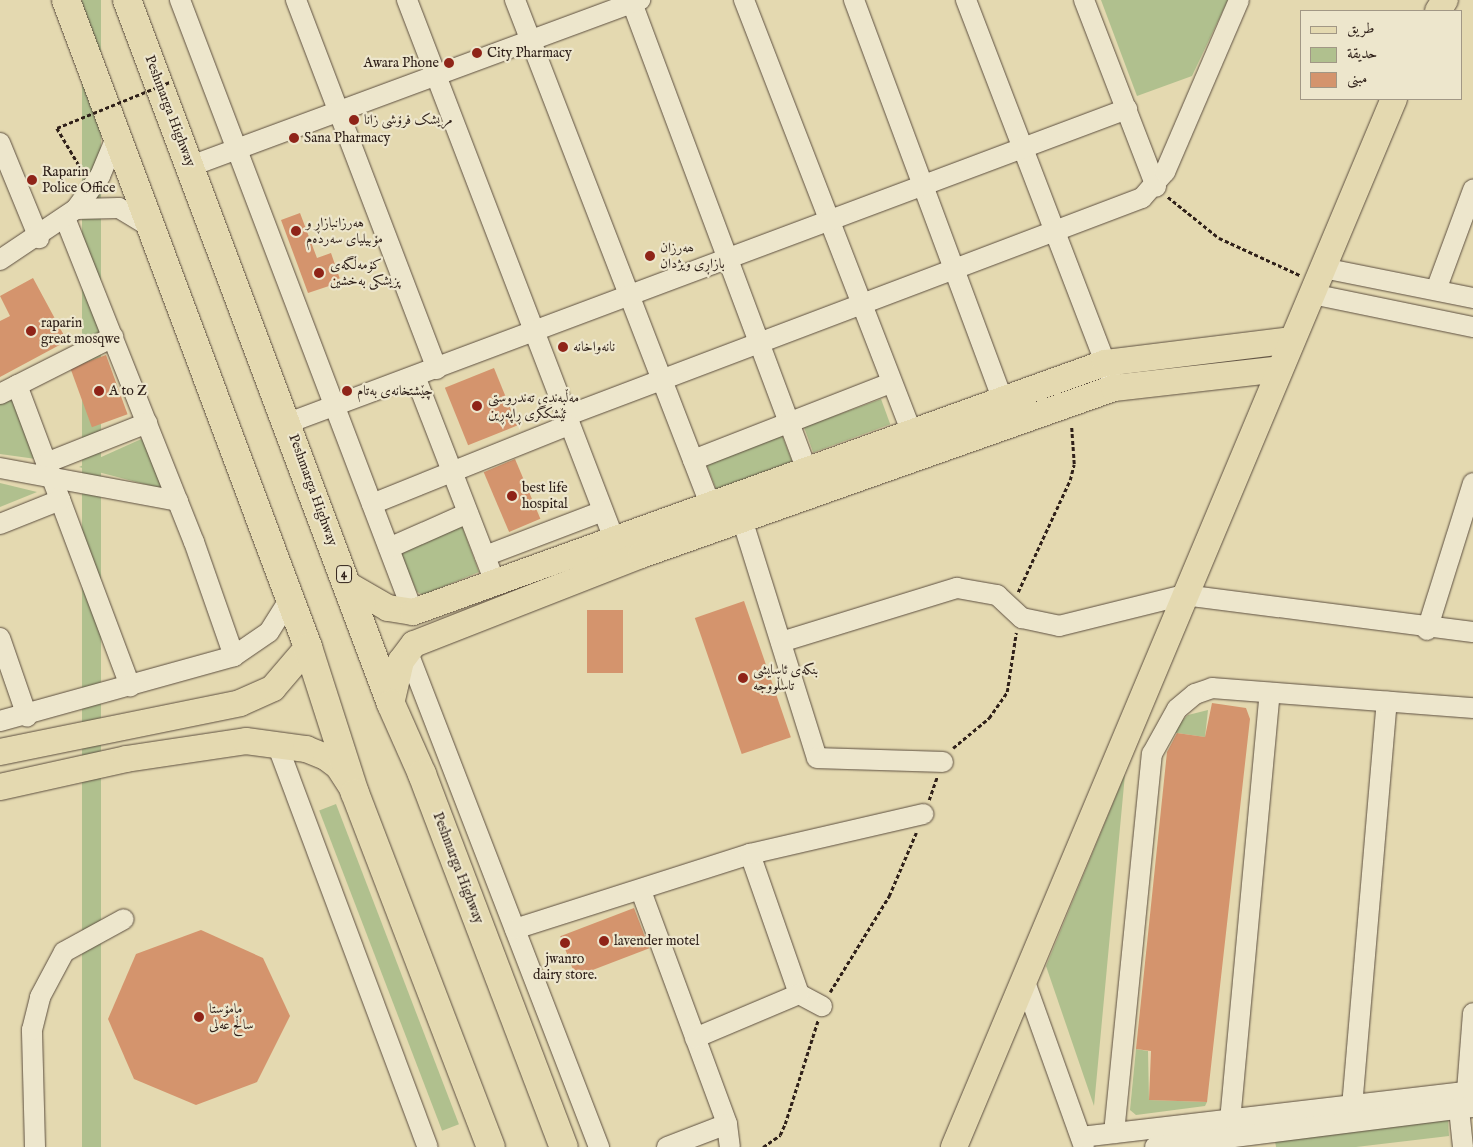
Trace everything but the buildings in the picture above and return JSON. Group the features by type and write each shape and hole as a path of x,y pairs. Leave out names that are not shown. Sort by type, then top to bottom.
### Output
{"highway":[{"path":"66,0 156,233 308,647 355,793 491,1147"},
{"name":"Peshmarga Highway","path":"127,0 288,422 390,704 426,783 564,1147"}],"main road":[{"path":"961,1142 1184,595 1394,100"},
{"path":"348,585 388,608 413,612 806,468 912,433 1105,363 1292,340"},
{"path":"390,704 407,650 641,555 1114,388 1280,369"},
{"path":"0,752 256,697 282,680 308,647"},
{"path":"0,787 210,745 277,744 326,757 338,766 355,793"}],"street":[{"path":"180,0 413,612"},
{"path":"296,0 436,369"},
{"path":"407,0 533,333 614,539"},
{"path":"515,0 628,298 710,504"},
{"path":"744,0 912,433"},
{"path":"854,0 1003,400"},
{"path":"966,0 1021,152 1114,388"},
{"path":"1084,0 1156,187"},
{"path":"372,504 452,472 662,380 1054,233 1142,198 1156,187 1239,0"},
{"path":"191,166 635,1 763,342 789,423 806,468"},
{"path":"288,422 1021,152 1127,109"},
{"path":"0,260 39,238 70,214 100,176 118,133"},
{"path":"0,144 39,238"},
{"path":"1436,290 1473,190"},
{"path":"70,214 119,208 139,217 156,233"},
{"path":"70,214 113,338 178,500 234,656"},
{"path":"1317,282 1436,290 1473,298"},
{"path":"1317,282 1473,327"},
{"path":"113,338 9,390 49,469 130,686"},
{"path":"415,376 495,582"},
{"path":"693,460 891,383"},
{"path":"49,469 147,423"},
{"path":"0,468 49,469 178,500"},
{"path":"1427,630 1473,483"},
{"path":"0,524 60,500"},
{"path":"485,556 603,511"},
{"path":"389,548 468,514"},
{"path":"742,519 816,758 943,762"},
{"path":"781,642 957,588 997,595 1022,618 1060,626 1184,595 1427,630 1473,632"},
{"path":"0,722 27,716 234,656 269,632 290,599"},
{"path":"0,638 27,716"},
{"path":"407,650 599,1147"},
{"path":"1114,1133 1156,742 1177,709 1195,694 1212,688 1473,708"},
{"path":"1230,1121 1270,693"},
{"path":"1352,1107 1387,702"},
{"path":"277,744 428,1147"},
{"path":"514,929 641,891 750,854 924,814"},
{"path":"750,854 799,994 822,1006"},
{"path":"641,891 727,1124 730,1147"},
{"path":"35,1147 32,1030 40,997 64,952 124,919"},
{"path":"1025,982 1083,1142 1114,1133 1352,1107 1468,1099"},
{"path":"695,1038 799,994"},
{"path":"1463,1147 1473,1014"},
{"path":"1155,1147 1258,1141 1468,1099"},
{"path":"667,1147 727,1124"}],"path":[{"path":"84,174 57,128 170,82"},
{"path":"1156,187 1219,238 1278,262 1317,282"},
{"path":"763,1147 780,1135 822,1006 889,896 924,814 943,762 957,744 989,718 1007,692 1016,652 1010,607 1070,480 1074,464 1069,403"}],"green space":[{"path":"82,0 101,0 101,1147 82,1147"},
{"path":"1101,0 1228,0 1192,76 1137,96"},
{"path":"12,396 36,459 0,454 0,403"},
{"path":"881,399 890,424 813,452 804,427"},
{"path":"782,435 792,461 716,490 706,464"},
{"path":"148,436 163,489 79,467"},
{"path":"0,483 37,492 0,507"},
{"path":"462,526 479,572 423,595 417,592 397,546"},
{"path":"1208,710 1205,737 1170,732 1188,715"},
{"path":"1125,774 1094,1106 1046,966"},
{"path":"336,804 459,1124 442,1131 319,810"},
{"path":"1136,1049 1148,1051 1149,1100 1207,1102 1205,1106 1136,1115 1130,1110"},
{"path":"1448,1120 1449,1136 1356,1147 1276,1147 1275,1141"}],"place":[{"name":"City Pharmacy","path":"477,53"},
{"name":"Awara Phone","path":"449,63"},
{"name":"مریشک فرۆشی زانا","path":"354,120"},
{"name":"Sana Pharmacy","path":"294,138"},
{"name":"Raparin Police Office","path":"32,180"},
{"name":"هەرزانبازاڕ و مۆبیلیای سەردەم","path":"296,231"},
{"name":"ھەرزان بازاڕی ویژدان","path":"650,256"},
{"name":"کۆمەڵگەی پزیشکی بەخشین","path":"319,273"},
{"name":"raparin great mosqwe","path":"31,331"},
{"name":"نانەواخانە","path":"563,347"},
{"name":"A to Z","path":"99,391"},
{"name":"چێشتخانەی بەتام","path":"347,391"},
{"name":"مەڵبەندی تەندروستی ئێشکگری ڕاپەڕین","path":"477,406"},
{"name":"best life hospital","path":"512,496"},
{"name":"بنکەی ئاسایشی تاسڵووجە","path":"743,678"},
{"name":"lavender motel","path":"604,941"},
{"name":"jwanro dairy store.","path":"565,943"},
{"name":"مامۆستا ساڵح عەلی","path":"199,1017"}]}
